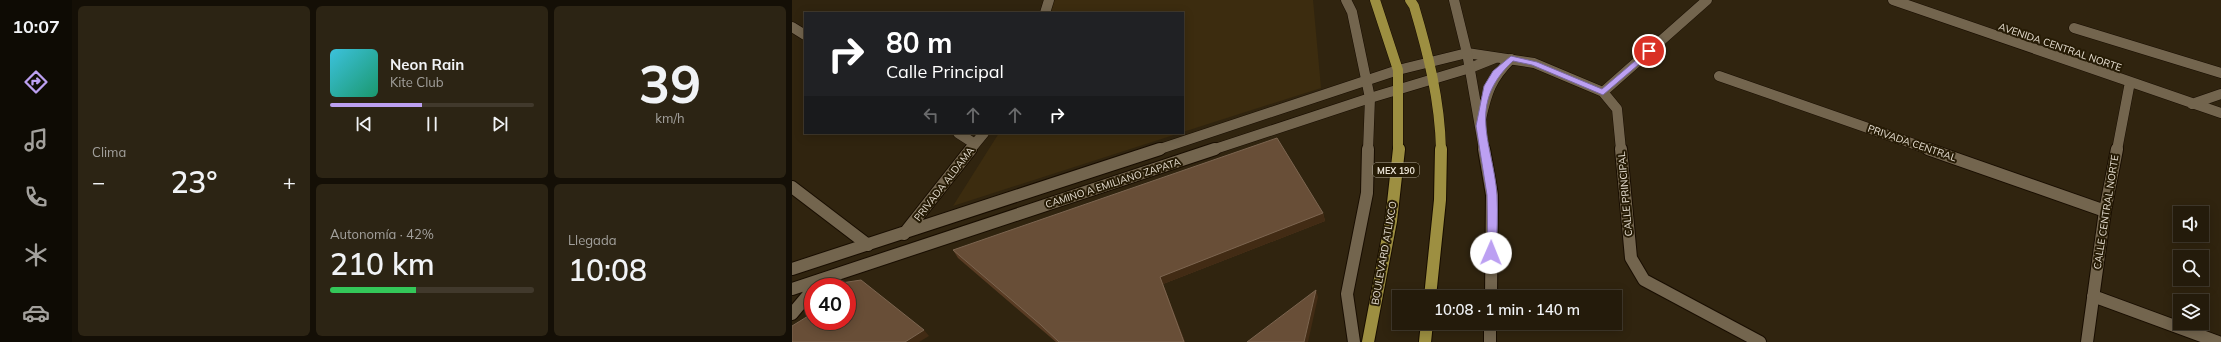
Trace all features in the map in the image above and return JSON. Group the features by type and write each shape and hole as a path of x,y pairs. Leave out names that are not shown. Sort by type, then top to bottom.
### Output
{"main road":[{"name":"BOULEVARD ATLIXCO","path":"1368,342 1391,221 1398,145 1398,70 1375,0"},
{"path":"1410,0 1431,61 1441,142 1438,226 1431,290"},
{"path":"1425,342 1426,330"}],"street":[{"path":"1045,12 1049,0"},
{"path":"1346,0 1352,12 1368,80 1370,98 1367,193 1347,294 1354,342"},
{"path":"1454,0 1470,68 1492,195 1491,290"},
{"path":"1603,92 1707,0"},
{"name":"AVENIDA CENTRAL NORTE","path":"1893,0 2221,113"},
{"path":"792,27 804,34"},
{"path":"2074,28 2221,72"},
{"name":"CALLE PRINCIPAL","path":"1431,61 1467,53 1534,63 1603,92 1617,109 1631,258 1644,280 1760,342"},
{"name":"CALLE PRINCIPAL","path":"1434,79 1470,68 1495,58"},
{"path":"1480,126 1488,86 1496,73 1511,59"},
{"name":"CAMINO A EMILIANO ZAPATA","path":"792,270 1296,105 1398,70 1431,61"},
{"name":"PRIVADA CENTRAL","path":"1719,76 2105,211"},
{"name":"CAMINO A EMILIANO ZAPATA","path":"837,278 1370,98 1434,79"},
{"name":"CALLE CENTRAL NORTE","path":"2087,342 2105,211 2130,82"},
{"path":"2192,104 2221,94"},
{"path":"960,134 975,144"},
{"name":"PRIVADA ALDAMA","path":"904,234 983,134"},
{"path":"792,187 868,245"},
{"path":"822,278 840,255"},
{"name":"CAMINO A EMILIANO ZAPATA","path":"792,289 804,287"},
{"path":"2093,296 2218,342"},
{"path":"792,314 804,300"},
{"path":"1490,330 1490,342"}],"shaded area":[{"path":"1043,0 1313,0 1321,88 1184,132 1184,12 1041,12"},
{"path":"998,134 1177,134 953,206"}],"building":[{"path":"1277,138 1323,213 1160,277 1184,342 1059,342 953,250"},
{"path":"861,280 924,330 905,342 792,341 792,326 804,319 804,330 856,330 856,281"},
{"path":"1316,290 1304,342 1247,342"}],"route":[{"path":"1491,253 1492,195 1480,126 1488,86 1496,73 1511,59 1534,63 1603,92 1649,51"}]}
